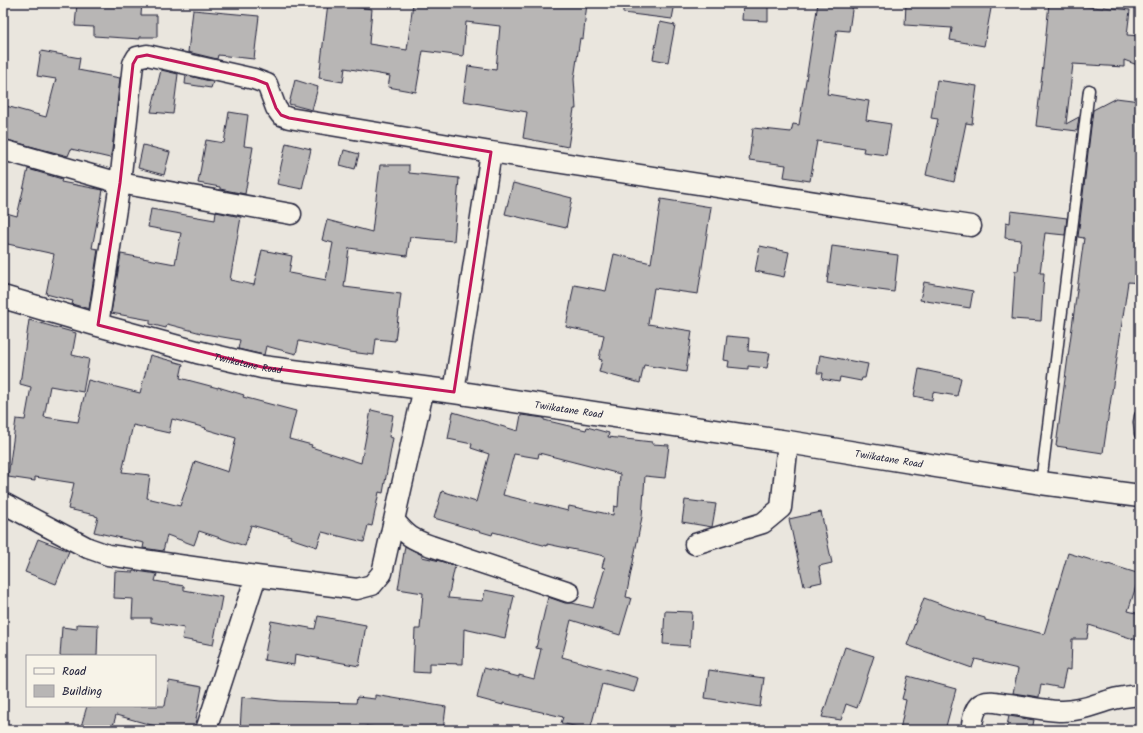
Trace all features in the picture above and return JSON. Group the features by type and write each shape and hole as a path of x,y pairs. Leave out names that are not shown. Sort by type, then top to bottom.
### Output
{"main road":[{"name":"Twiikatane Road","path":"3,297 197,352 262,367 454,392 788,442 1041,483 1140,496"}],"street":[{"path":"98,325 120,183 133,64 137,57 147,55 254,79 267,84 276,108 281,115 289,118 490,152 971,226"},
{"path":"3,150 120,183 290,214"},
{"path":"454,392 490,152"},
{"path":"3,503 88,548 108,554 357,589 372,585 382,573 424,388"},
{"path":"695,544 763,523 781,508 788,442"},
{"path":"394,520 403,532 414,540 569,592"},
{"path":"206,730 256,576"},
{"path":"971,730 974,713 983,703 997,703 1059,711 1071,711 1117,698 1140,695"}],"lane":[{"path":"1041,483 1089,90"},
{"path":"1140,416 1140,434"}],"highlighted area":[{"path":"147,55 254,79 267,84 276,108 281,115 289,118 491,152 454,392 262,367 98,325 120,183 133,64 137,57"}],"building":[{"path":"77,3 142,3 141,15 157,15 157,37 140,37 140,39 94,36 94,27 75,26"},
{"path":"328,3 372,9 369,44 407,50 413,3 587,3 583,39 580,38 574,79 576,109 574,109 568,147 523,138 527,112 463,101 468,66 496,70 500,26 466,22 463,56 423,51 416,92 388,87 390,76 345,68 343,82 319,78"},
{"path":"623,3 675,3 672,19 623,13"},
{"path":"743,3 768,3 768,21 742,20"},
{"path":"818,3 853,3 849,31 837,30 827,94 869,101 866,120 891,124 886,155 863,152 864,148 817,141 810,181 784,177 786,165 749,160 753,128 791,132 793,124 799,125"},
{"path":"906,3 992,3 984,46 950,40 952,28 905,25"},
{"path":"1049,3 1130,10 1127,35 1140,36 1140,66 1124,60 1124,67 1073,64 1066,124 1079,117 1077,131 1036,126"},
{"path":"193,10 259,16 254,59 218,55 217,59 188,52"},
{"path":"660,22 675,25 668,62 653,59"},
{"path":"41,51 80,58 78,70 120,78 110,158 71,149 68,156 3,139 3,117 6,106 46,117 56,79 37,76"},
{"path":"161,70 178,74 173,114 151,112"},
{"path":"186,75 213,82 211,88 185,84"},
{"path":"295,80 318,87 312,110 289,104"},
{"path":"937,80 977,86 972,124 966,123 954,182 926,175 938,119 931,118"},
{"path":"1116,98 1140,101 1140,283 1128,282 1103,453 1056,446 1084,238 1078,237 1093,110"},
{"path":"229,112 248,115 244,146 253,147 245,194 198,183 206,140 224,143"},
{"path":"286,143 311,149 302,189 277,184"},
{"path":"143,145 170,152 164,175 138,168"},
{"path":"344,150 359,154 355,169 340,165"},
{"path":"380,165 409,165 409,173 459,178 454,241 410,237 407,256 349,248 344,287 401,294 395,341 376,339 374,355 350,352 299,341 296,354 266,346 264,355 238,349 240,340 205,334 167,324 166,328 150,324 150,320 111,313 121,254 175,264 181,233 148,227 151,209 215,220 216,212 241,217 230,280 254,285 262,250 292,256 289,273 326,280 333,243 322,240 327,220 372,232"},
{"path":"28,169 62,179 61,182 103,190 92,248 98,249 89,309 72,304 73,301 46,294 54,254 3,243 3,212 17,216"},
{"path":"513,183 572,198 566,228 505,214"},
{"path":"661,199 711,207 698,294 654,288 648,324 692,331 686,372 644,365 640,383 599,372 602,360 599,359 604,335 566,327 574,285 606,291 614,254 651,263"},
{"path":"1011,211 1067,218 1065,235 1045,233 1040,273 1044,273 1041,321 1012,319 1015,271 1018,271 1021,240 1005,238 1006,222 1010,223"},
{"path":"760,246 789,252 784,277 755,271"},
{"path":"832,246 898,255 894,292 827,283"},
{"path":"924,282 973,291 970,308 920,300"},
{"path":"29,320 76,333 72,355 89,359 83,392 50,386 44,417 78,422 88,380 140,393 150,355 183,364 180,378 218,387 244,395 243,397 296,411 289,439 312,445 311,447 361,463 371,410 393,415 389,437 393,438 383,493 379,492 372,526 368,525 364,542 322,532 317,547 290,538 291,536 251,525 245,546 199,531 194,545 167,535 163,551 143,548 144,543 94,532 98,517 68,509 74,483 35,477 35,481 8,477 16,419 25,420 31,387 20,384","holes":["172,419 206,428 205,429 236,438 228,472 195,461 180,506 147,498 150,475 122,472 133,425 169,433"]},
{"path":"727,336 749,338 748,351 770,353 767,368 748,366 748,369 728,367 729,361 724,360"},
{"path":"820,355 868,364 865,378 862,378 861,381 840,377 839,382 822,379 823,373 817,373"},
{"path":"919,369 961,378 957,396 933,392 932,400 914,396"},
{"path":"453,412 518,431 521,415 544,418 544,420 586,430 587,427 609,433 608,437 652,442 652,444 669,445 665,478 645,476 642,517 626,597 631,598 620,635 571,620 562,657 638,678 634,692 602,684 590,730 561,723 563,717 503,703 503,705 477,698 484,668 519,677 519,675 534,679 541,649 536,648 548,597 565,603 572,603 593,608 605,568 602,567 605,556 547,544 547,546 493,532 492,535 434,518 442,491 476,502 489,454 471,448 472,444 448,439","holes":["539,453 620,474 618,507 614,506 613,515 569,506 568,511 503,495 514,454 538,458"]},
{"path":"685,500 716,504 712,527 682,522"},
{"path":"821,512 832,563 819,566 822,582 804,586 789,519"},
{"path":"38,539 69,551 56,584 25,572"},
{"path":"405,546 422,555 422,557 455,566 448,598 483,601 485,590 514,596 505,638 464,629 463,664 429,663 429,673 413,672 415,629 420,629 423,593 398,589"},
{"path":"1068,553 1140,574 1128,611 1140,614 1140,641 1089,625 1087,639 1072,639 1071,670 1066,669 1062,688 1041,684 1039,697 1013,693 1018,669 975,659 972,668 907,645 924,598 985,618 985,620 1044,634"},
{"path":"115,571 137,571 157,574 155,581 184,586 184,590 222,597 213,645 182,639 184,628 151,622 151,618 132,618 133,599 114,598"},
{"path":"665,611 692,612 690,646 663,644"},
{"path":"318,616 366,625 359,666 295,654 294,665 264,660 271,621 315,629"},
{"path":"77,624 98,625 97,655 60,655 62,627 77,629"},
{"path":"845,647 874,656 857,708 846,704 841,720 822,717"},
{"path":"709,670 764,678 760,707 705,698"},
{"path":"908,676 956,689 945,730 900,730 906,700 902,699"},
{"path":"169,681 202,687 194,730 154,730 155,726 116,715 112,730 80,730 87,707 165,706"},
{"path":"375,695 446,707 443,730 388,730 366,726 365,730 314,730 264,727 263,730 240,730 242,697 280,701 356,703 357,697 375,699"},
{"path":"1009,716 1034,720 1032,730 1006,730"}]}
